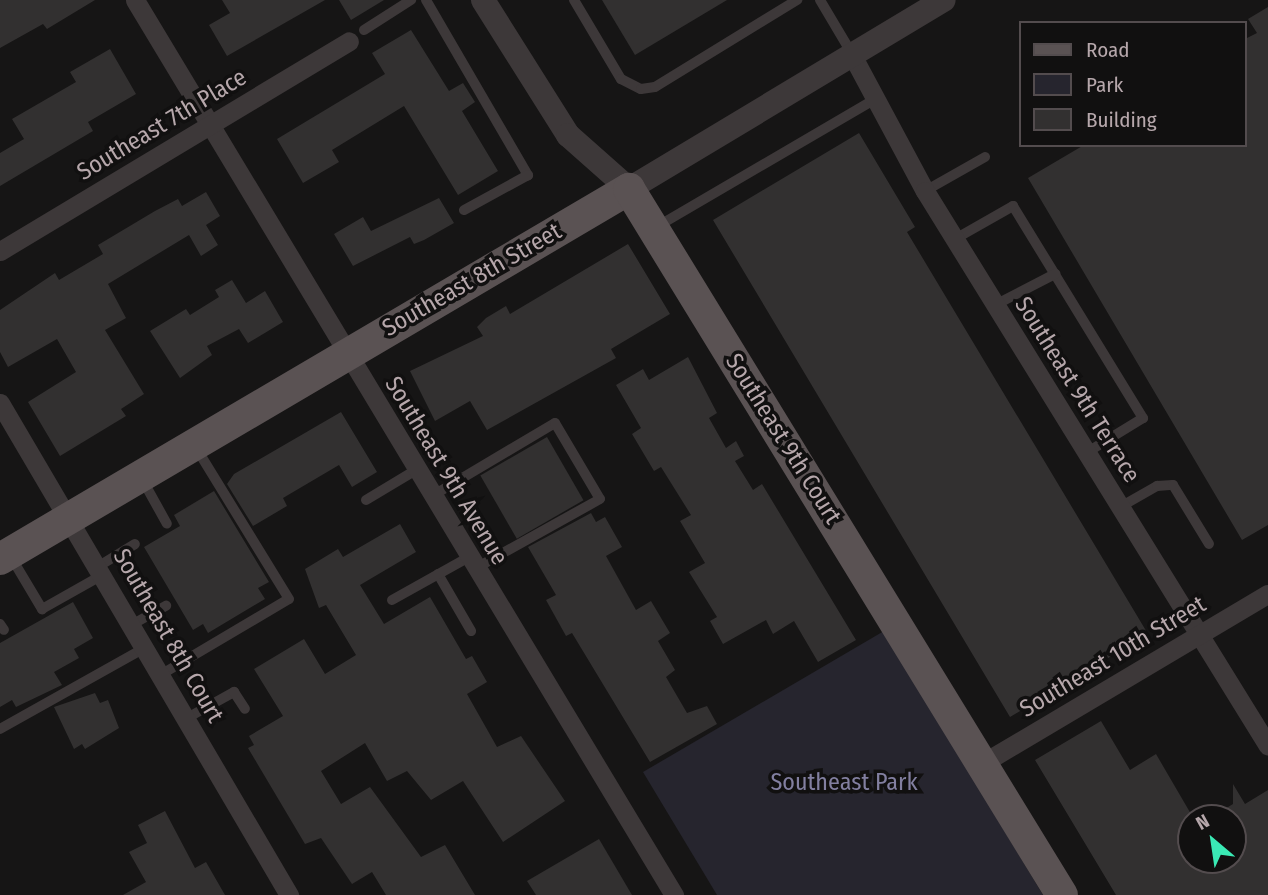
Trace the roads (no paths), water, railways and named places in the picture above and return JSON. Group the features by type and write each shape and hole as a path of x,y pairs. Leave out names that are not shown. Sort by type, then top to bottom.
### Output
{"main road":[{"name":"Southeast 9th Court","path":"629,189 983,762 1062,895"},
{"name":"Southeast 8th Street","path":"4,556 629,189"}],"street":[{"name":"Southeast 9th Avenue","path":"135,0 207,127 674,895"},
{"name":"Southeast 9th Court","path":"483,0 568,135 629,189"},
{"name":"Southeast 8th Street","path":"629,189 944,0"},
{"name":"Southeast 7th Place","path":"0,251 356,35"},
{"name":"Southeast 9th Terrace","path":"852,55 925,191 1119,507 1266,737"},
{"name":"Southeast 8th Court","path":"0,403 71,516 289,895"},
{"name":"Southeast 10th Street","path":"983,762 1268,594"}],"lane":[{"path":"356,35 411,0"},
{"path":"426,0 528,175 464,210"},
{"path":"574,0 621,79 641,89 655,87 797,0"},
{"path":"820,0 852,55"},
{"path":"653,229 875,99"},
{"path":"925,191 985,157"},
{"path":"955,239 1013,206 1055,274 1143,418 1086,453"},
{"path":"995,305 1055,274"},
{"path":"392,600 438,574 472,562 600,499 555,423 432,496"},
{"path":"162,674 289,599 193,444"},
{"path":"366,500 416,470"},
{"path":"139,475 167,524"},
{"path":"1119,507 1157,486 1173,485 1209,544"},
{"path":"4,556 42,609 102,570 135,544"},
{"path":"438,574 471,631"},
{"path":"133,624 166,606"},
{"path":"0,729 146,647"},
{"path":"187,718 234,692 245,709"}],"park label":[{"name":"Southeast Park","path":"844,783"}]}
